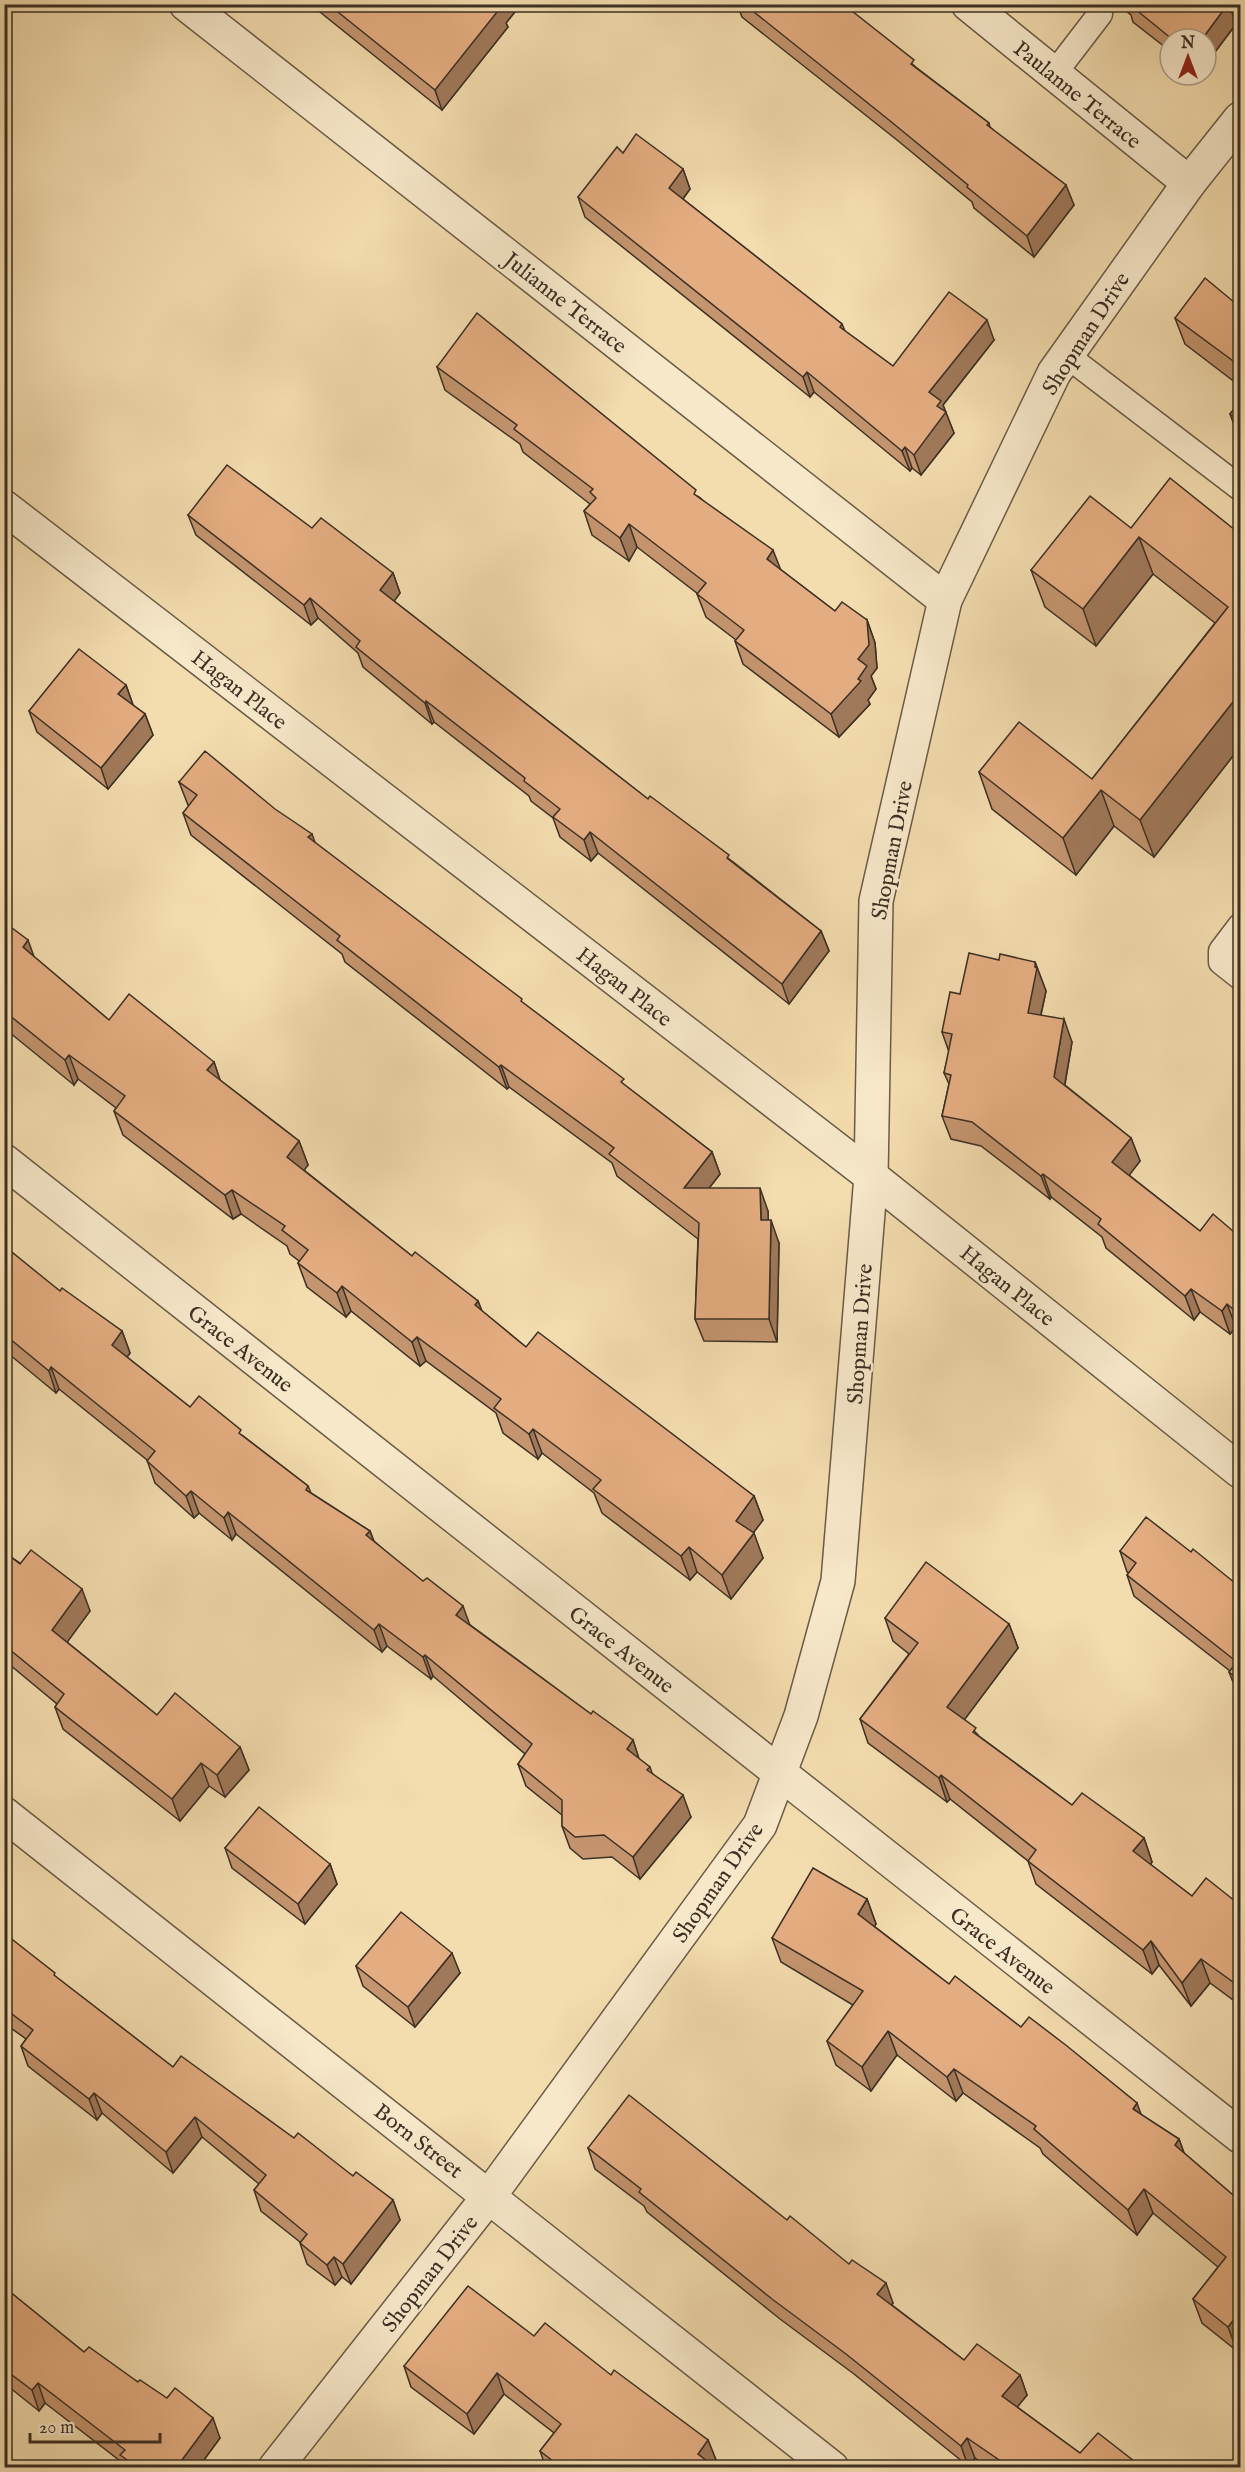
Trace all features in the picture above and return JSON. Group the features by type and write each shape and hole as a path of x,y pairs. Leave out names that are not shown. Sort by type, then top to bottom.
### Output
{"street":[{"name":"Julianne Terrace","path":"186,4 945,600"},
{"name":"Paulanne Terrace","path":"968,4 1189,183"},
{"name":"Shopman Drive","path":"275,2468 490,2195 760,1825 781,1775 804,1708 838,1581 871,1176 876,901 945,600 1054,373 1189,183 1240,119"},
{"name":"Hagan Place","path":"4,507 871,1176 1240,1471"},
{"name":"Grace Avenue","path":"4,1161 1240,2136"},
{"name":"Born Street","path":"4,1814 490,2195 832,2468"}],"lane":[{"path":"1054,74 1100,14"},
{"path":"1066,355 1240,488"},
{"path":"1240,926 1221,951 1221,962 1240,977"}],"building":[{"path":"328,4 498,4 501,7 435,90"},
{"path":"744,4 843,4 914,60 911,64 1066,185 1027,236 889,120"},
{"path":"1129,4 1228,4 1211,27 1158,28"},
{"path":"636,134 683,169 669,188 842,324 840,327 893,366 949,292 987,320 929,392 941,401 937,406 946,412 914,455 905,447 902,451 807,372 803,377 578,197 617,147 623,153"},
{"path":"1205,278 1240,307 1240,366 1175,318"},
{"path":"477,313 696,490 694,494 773,550 767,559 835,611 842,602 867,620 869,645 858,659 867,666 858,679 861,681 831,714 735,641 744,630 697,594 706,583 629,524 620,538 584,511 596,498 590,492 593,489 514,429 517,425 437,367"},
{"path":"1240,402 1240,422 1230,414"},
{"path":"227,465 312,528 321,518 393,573 380,590 648,799 650,796 729,855 727,858 821,931 782,984 590,832 584,840 553,817 560,809 524,781 525,778 426,701 425,703 356,647 360,641 310,598 304,605 188,515"},
{"path":"1170,478 1240,534 1240,693 1140,820 1101,790 1063,838 979,772 1019,722 1092,779 1228,607 1139,537 1083,609 1031,570 1090,496 1131,528"},
{"path":"79,649 126,685 118,694 145,714 101,768 29,711"},
{"path":"205,751 275,809 312,834 308,837 522,999 521,1001 624,1079 621,1082 712,1152 684,1188 760,1188 761,1220 771,1220 769,1319 695,1319 699,1223 609,1154 614,1148 501,1065 499,1067 337,940 340,936 183,813 197,795 179,782"},
{"path":"4,922 28,940 23,947 109,1020 129,994 214,1062 207,1070 299,1141 287,1157 412,1256 415,1252 478,1301 475,1305 526,1347 538,1332 754,1496 736,1521 754,1533 722,1575 689,1547 681,1556 593,1489 601,1480 533,1429 529,1434 494,1408 501,1399 417,1337 412,1342 342,1286 337,1293 298,1263 308,1250 282,1230 285,1226 232,1190 225,1195 114,1111 125,1096 69,1055 65,1060 4,1011"},
{"path":"969,953 999,960 1000,954 1035,962 1037,968 1028,1013 1064,1019 1054,1077 1131,1138 1112,1162 1200,1231 1213,1214 1240,1237 1240,1315 1227,1304 1222,1311 1191,1289 1185,1296 1098,1224 1101,1219 1043,1174 1041,1176 972,1122 942,1116 951,1075 944,1073 952,1034 942,1032 950,992 960,994"},
{"path":"4,1249 7,1251 8,1249 60,1291 62,1288 122,1331 112,1345 190,1407 199,1396 241,1430 239,1433 308,1486 306,1490 370,1531 366,1535 423,1581 427,1578 463,1606 456,1615 591,1714 593,1711 633,1740 627,1749 650,1767 647,1770 683,1795 633,1857 604,1835 575,1837 562,1826 562,1800 518,1764 532,1744 425,1655 423,1657 379,1624 374,1630 228,1512 224,1518 191,1491 186,1496 147,1461 155,1451 51,1367 49,1371 4,1334"},
{"path":"1146,1517 1191,1552 1193,1549 1240,1587 1240,1681 1229,1672 1237,1662 1127,1575 1136,1563 1120,1551"},
{"path":"31,1550 82,1589 52,1630 157,1715 175,1693 240,1747 217,1775 201,1763 172,1799 55,1707 64,1694 4,1645 4,1552 20,1564"},
{"path":"926,1562 1009,1624 947,1707 976,1728 973,1732 1072,1805 1082,1793 1144,1838 1133,1851 1192,1896 1206,1878 1240,1905 1240,1910 1234,1918 1240,1924 1240,1987 1201,1959 1182,1983 1151,1941 1143,1950 1028,1861 1036,1850 941,1775 939,1778 860,1719 918,1643 885,1618"},
{"path":"259,1807 330,1864 298,1904 225,1848"},
{"path":"813,1868 867,1899 858,1914 949,1984 955,1976 1021,2027 1029,2017 1067,2046 1137,2103 1133,2109 1179,2139 1175,2145 1240,2201 1240,2314 1228,2327 1193,2299 1226,2257 1144,2189 1128,2210 1034,2129 1036,2126 954,2069 947,2077 888,2031 862,2067 827,2041 863,1991 772,1938"},
{"path":"401,1912 452,1953 408,2007 356,1966"},
{"path":"4,1933 55,1973 54,1975 173,2067 181,2056 294,2138 298,2133 353,2176 356,2172 393,2200 343,2264 334,2257 327,2265 300,2243 307,2234 254,2190 266,2175 195,2117 166,2152 94,2093 89,2099 21,2046 33,2030 4,2008"},
{"path":"629,2095 787,2220 790,2216 849,2264 852,2260 886,2283 877,2294 964,2360 977,2344 1020,2375 1002,2396 1080,2453 1098,2433 1143,2468 1011,2468 967,2438 961,2446 846,2354 772,2299 639,2192 641,2189 588,2148"},
{"path":"468,2286 534,2336 545,2323 611,2375 614,2370 708,2440 698,2454 716,2468 562,2468 540,2451 561,2424 497,2373 467,2414 404,2366"},
{"path":"4,2287 84,2352 89,2347 138,2382 140,2380 167,2398 175,2388 213,2418 176,2468 139,2468 120,2455 125,2450 38,2383 32,2390 4,2369"}]}
